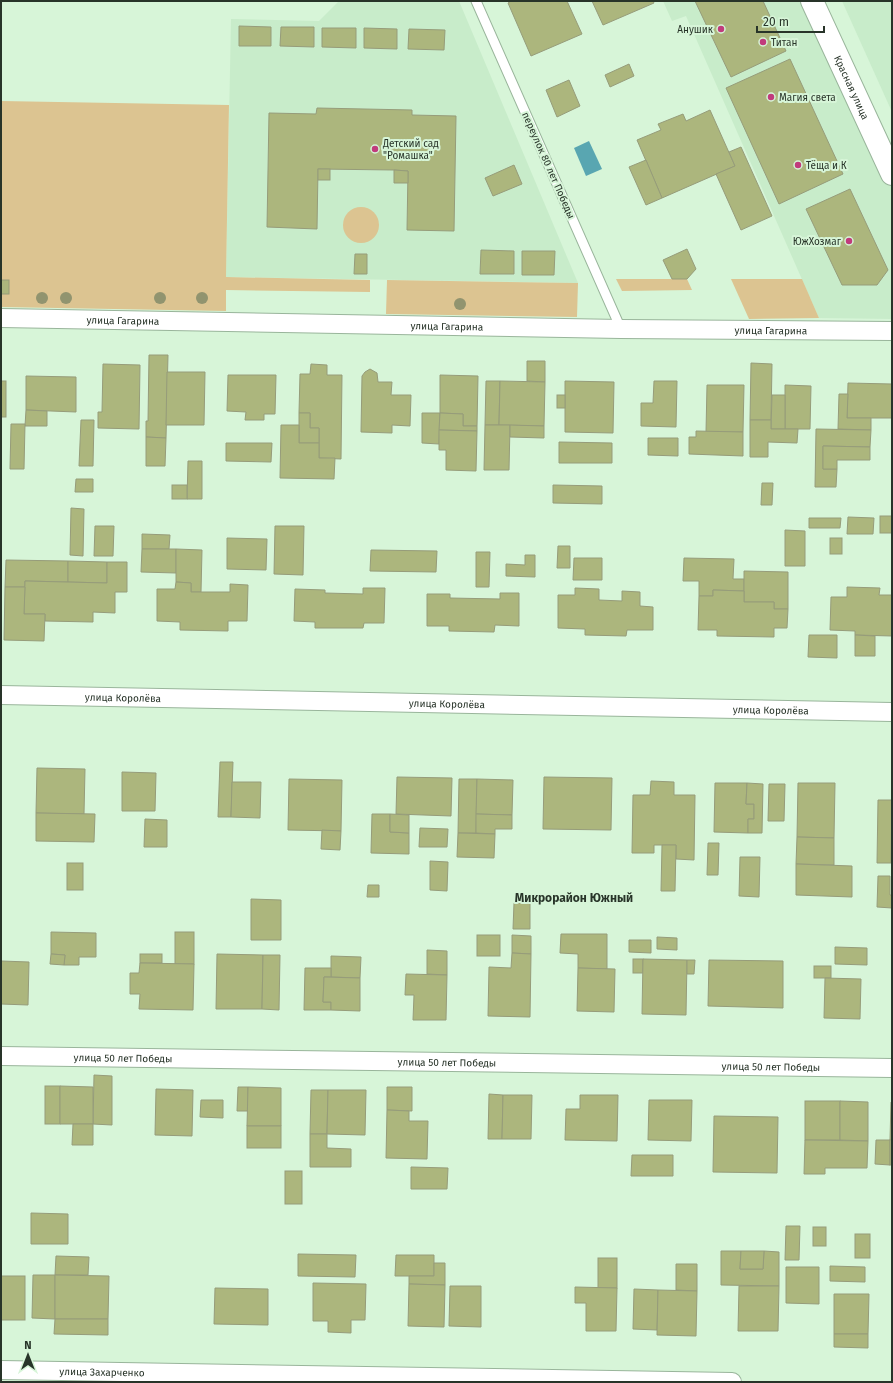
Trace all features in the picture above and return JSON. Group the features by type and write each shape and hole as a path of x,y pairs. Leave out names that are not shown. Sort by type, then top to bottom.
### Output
{"street":[{"name":"Красная улица","path":"812,1 892,174"},
{"name":"улица Гагарина","path":"1,318 621,329 892,331"},
{"name":"улица Королёва","path":"1,695 892,712"},
{"name":"улица 50 лет Победы","path":"1,1056 892,1068"},
{"name":"улица Захарченко","path":"1,1370 732,1382"}],"lane":[{"name":"переулок 80 лет Победы","path":"476,1 621,329"}],"shaded area":[{"name":"Детский сад \"Ромашка\"","path":"339,1 459,1 578,283 226,277 231,19 319,21"},
{"path":"663,1 806,1 892,187 892,319 819,318 686,16 672,21"},
{"path":"842,1 892,1 892,112"},
{"path":"1,101 229,105 226,277 370,280 370,292 226,290 226,311 1,307"},
{"path":"365,207 374,212 378,218 378,232 374,238 365,243 357,243 348,238 344,232 343,221 348,212 354,208"},
{"path":"616,279 687,279 692,290 622,291"},
{"path":"731,279 802,279 819,318 749,319"},
{"path":"387,280 578,283 577,317 386,314"}],"water":[{"path":"589,141 602,169 586,176 574,148"}],"building":[{"path":"511,1 567,1 582,34 531,56 508,3"},
{"path":"592,1 653,1 654,3 603,25"},
{"path":"695,1 763,1 786,51 731,77"},
{"path":"239,26 271,27 271,46 239,46"},
{"path":"281,27 314,27 314,47 280,46"},
{"path":"322,28 356,28 356,48 322,47"},
{"path":"364,28 397,29 397,49 364,48"},
{"path":"409,29 445,30 444,50 408,49"},
{"path":"790,59 843,174 779,204 726,88"},
{"path":"629,64 634,76 610,87 605,75"},
{"path":"569,80 580,106 557,117 546,90"},
{"path":"317,108 412,110 412,115 456,116 454,231 407,230 408,171 394,170 318,169 317,229 267,227 269,113 316,114"},
{"path":"710,110 735,166 662,198 637,140 661,130 658,124 683,114 686,121"},
{"path":"741,147 772,216 741,230 716,174 735,166 729,152"},
{"path":"646,160 662,198 646,205 629,167"},
{"path":"514,165 522,184 493,196 485,178"},
{"path":"318,169 330,169 330,180 318,180"},
{"path":"394,170 408,171 408,183 394,183"},
{"path":"850,189 888,270 877,285 842,285 806,209"},
{"path":"687,249 696,269 687,279 672,279 663,260"},
{"path":"481,250 514,251 514,274 480,274"},
{"path":"522,251 555,251 554,275 522,275"},
{"path":"355,254 367,254 367,274 354,274"},
{"path":"1,280 9,280 9,294 1,294"},
{"path":"149,355 168,355 166,438 146,437 146,421 148,421"},
{"path":"527,361 545,361 545,382 527,381"},
{"path":"751,363 772,364 771,420 750,420"},
{"path":"103,364 140,365 139,429 98,428 98,412 102,412"},
{"path":"311,364 327,365 327,375 342,375 341,459 319,458 319,428 310,428 310,413 299,413 300,374 310,374"},
{"path":"370,369 377,373 378,382 392,382 391,395 411,395 410,426 392,425 392,433 361,432 362,376"},
{"path":"167,372 205,372 204,425 166,425"},
{"path":"228,375 276,375 275,414 264,414 264,420 245,420 246,412 227,411"},
{"path":"440,375 478,376 477,426 463,426 463,414 440,413"},
{"path":"26,376 76,377 76,412 26,410"},
{"path":"1,381 6,381 6,417 1,417"},
{"path":"486,381 500,381 499,425 485,425"},
{"path":"500,381 545,382 544,426 499,425"},
{"path":"565,381 614,382 613,433 565,432"},
{"path":"654,381 677,381 676,427 641,426 641,403 653,403"},
{"path":"848,383 892,384 892,418 847,418"},
{"path":"707,385 744,385 743,432 706,432"},
{"path":"785,385 811,386 810,429 785,429"},
{"path":"839,394 848,394 847,418 871,418 871,430 838,429"},
{"path":"557,395 565,395 565,408 557,408"},
{"path":"772,395 785,395 785,429 771,429"},
{"path":"26,410 47,411 47,426 25,426"},
{"path":"299,413 310,413 310,428 319,428 319,443 299,443"},
{"path":"422,413 440,413 439,444 422,443"},
{"path":"440,413 463,414 463,426 477,426 477,431 439,430"},
{"path":"81,420 94,420 93,466 79,466"},
{"path":"750,420 771,420 771,429 798,429 797,443 768,442 768,457 750,457"},
{"path":"11,424 25,424 24,469 10,469"},
{"path":"281,425 299,425 299,443 319,443 319,458 335,458 334,479 280,478"},
{"path":"485,425 510,425 509,470 484,470"},
{"path":"510,425 544,426 544,438 510,437"},
{"path":"816,429 871,430 870,447 823,446 823,469 837,469 836,487 815,487"},
{"path":"439,430 477,431 476,471 446,470 446,450 439,450"},
{"path":"696,431 743,432 743,456 689,454 689,437 696,437"},
{"path":"146,437 166,438 165,466 146,466"},
{"path":"648,438 678,438 678,456 648,455"},
{"path":"559,442 612,443 612,463 559,463"},
{"path":"226,443 272,443 271,462 226,461"},
{"path":"823,446 870,447 870,460 837,460 837,469 823,469"},
{"path":"188,461 202,461 202,499 187,499"},
{"path":"76,479 93,479 93,492 75,492"},
{"path":"762,483 773,483 772,505 761,505"},
{"path":"172,485 187,485 187,499 172,499"},
{"path":"553,485 602,486 602,504 553,503"},
{"path":"71,508 84,509 83,556 70,555"},
{"path":"880,516 892,516 892,533 880,533"},
{"path":"848,517 874,518 873,534 847,534"},
{"path":"809,518 841,518 840,528 809,528"},
{"path":"95,526 114,526 113,556 94,556"},
{"path":"275,526 304,526 303,575 274,574"},
{"path":"785,530 805,531 805,566 785,566"},
{"path":"142,534 170,535 169,549 142,549"},
{"path":"227,538 267,539 266,570 227,569"},
{"path":"830,538 842,538 842,554 830,554"},
{"path":"558,546 570,546 570,568 557,568"},
{"path":"142,549 176,549 176,573 141,572"},
{"path":"176,549 202,550 201,592 191,592 191,583 176,582"},
{"path":"371,550 437,551 436,572 370,571"},
{"path":"476,552 490,552 489,587 476,587"},
{"path":"525,555 535,555 535,577 506,576 506,564 525,565"},
{"path":"574,558 602,558 602,580 573,580"},
{"path":"684,558 734,559 733,579 744,579 744,591 713,590 713,596 699,596 699,581 683,581"},
{"path":"6,560 68,561 68,582 25,581 25,587 5,587"},
{"path":"68,561 107,562 107,583 68,582"},
{"path":"107,562 127,562 127,592 115,592 115,613 93,612 93,622 45,621 45,614 24,614 25,581 107,583"},
{"path":"744,571 788,572 788,609 774,609 774,602 744,602"},
{"path":"176,582 191,583 191,592 230,592 230,584 248,585 247,621 228,621 228,631 180,630 180,622 157,621 157,589 175,589"},
{"path":"5,587 25,587 24,614 45,614 44,641 4,640"},
{"path":"847,587 880,588 879,595 892,595 892,636 855,635 855,631 830,630 831,597 847,597"},
{"path":"363,588 385,588 384,623 364,623 363,628 315,628 315,622 294,621 295,589 325,590 325,593 363,594"},
{"path":"575,588 599,589 599,600 622,601 622,591 640,592 640,606 653,607 653,630 627,630 626,636 585,635 585,629 558,628 558,595 575,595"},
{"path":"713,590 744,591 744,602 774,602 774,609 788,609 787,628 774,628 774,637 717,636 717,630 698,630 699,596 713,596"},
{"path":"500,593 519,593 519,626 495,625 494,632 449,631 449,626 427,626 427,594 450,594 450,598 500,599"},
{"path":"809,635 837,635 837,658 808,657"},
{"path":"855,635 875,636 875,656 855,656"},
{"path":"220,762 233,762 231,817 218,817"},
{"path":"37,768 85,769 84,814 36,813"},
{"path":"122,772 156,773 155,811 122,811"},
{"path":"397,777 452,778 451,816 396,814"},
{"path":"544,777 612,778 611,830 543,829"},
{"path":"289,779 342,780 341,831 288,830"},
{"path":"459,779 477,779 476,833 458,833"},
{"path":"477,779 513,780 512,815 476,814"},
{"path":"651,781 674,782 674,795 695,795 694,860 676,859 676,845 654,845 654,853 632,853 633,795 650,795"},
{"path":"232,782 261,782 260,818 231,817"},
{"path":"715,783 747,783 746,804 754,804 754,819 748,819 748,833 714,832"},
{"path":"747,783 763,784 762,833 748,833 748,819 754,819 754,804 746,804"},
{"path":"798,783 835,783 834,838 797,837"},
{"path":"769,784 785,784 784,821 768,821"},
{"path":"878,800 892,800 891,863 877,863"},
{"path":"36,813 95,814 94,842 36,841"},
{"path":"372,814 390,814 390,832 409,833 409,854 371,853"},
{"path":"390,814 409,815 409,833 390,832"},
{"path":"476,814 512,815 512,829 495,829 495,834 476,833"},
{"path":"145,819 167,820 167,847 144,847"},
{"path":"420,828 448,829 447,847 419,847"},
{"path":"322,830 341,831 340,850 321,849"},
{"path":"458,833 495,834 494,858 457,857"},
{"path":"797,837 834,838 834,865 796,864"},
{"path":"708,843 719,843 718,875 707,875"},
{"path":"662,845 676,845 675,891 661,891"},
{"path":"740,857 760,857 759,897 739,896"},
{"path":"430,861 448,862 447,891 430,890"},
{"path":"67,863 83,863 83,890 67,890"},
{"path":"796,864 852,866 852,897 796,895"},
{"path":"878,876 890,876 892,908 877,907"},
{"path":"368,885 379,885 379,897 367,897"},
{"path":"251,899 281,900 281,940 251,940"},
{"path":"514,903 530,903 530,929 513,929"},
{"path":"51,932 96,933 96,957 79,957 79,965 64,965 65,955 51,954"},
{"path":"175,932 194,932 194,964 175,964"},
{"path":"561,934 607,934 607,969 578,968 578,954 560,953"},
{"path":"477,935 500,935 500,956 477,956"},
{"path":"512,935 531,936 531,954 512,953"},
{"path":"657,937 677,938 677,950 657,949"},
{"path":"629,940 651,940 651,953 629,952"},
{"path":"835,947 867,948 867,965 835,964"},
{"path":"427,950 447,951 447,975 427,974"},
{"path":"512,953 531,954 530,1017 488,1016 489,967 511,968"},
{"path":"51,954 65,955 64,965 50,964"},
{"path":"140,954 162,954 162,963 140,963"},
{"path":"217,954 263,955 262,1009 216,1009"},
{"path":"263,955 280,955 279,1010 262,1009"},
{"path":"331,956 361,957 360,978 331,977"},
{"path":"633,959 643,959 643,973 633,973"},
{"path":"643,959 687,960 686,1015 642,1014"},
{"path":"687,960 695,960 694,974 687,974"},
{"path":"709,960 783,961 783,1008 708,1006"},
{"path":"1,961 29,962 28,1005 1,1004"},
{"path":"140,963 194,964 193,1010 139,1009 140,994 130,994 130,973 139,973"},
{"path":"814,966 831,966 831,978 814,978"},
{"path":"305,968 331,968 331,977 324,977 323,1002 331,1002 331,1010 304,1010"},
{"path":"578,968 615,969 614,1012 577,1011"},
{"path":"406,974 447,975 446,1020 413,1020 414,995 405,995"},
{"path":"324,977 360,978 360,1011 331,1010 331,1002 323,1002"},
{"path":"825,978 861,979 860,1019 824,1018"},
{"path":"94,1075 112,1076 112,1125 93,1124"},
{"path":"45,1086 60,1086 60,1124 45,1124"},
{"path":"60,1086 93,1087 93,1124 60,1124"},
{"path":"238,1087 248,1087 248,1111 237,1111"},
{"path":"248,1087 281,1088 281,1126 247,1126"},
{"path":"387,1087 412,1087 412,1111 387,1110"},
{"path":"156,1089 193,1090 192,1136 155,1135"},
{"path":"311,1090 328,1090 327,1134 310,1134"},
{"path":"328,1090 366,1090 365,1135 327,1134"},
{"path":"489,1094 503,1095 502,1139 488,1139"},
{"path":"503,1095 532,1095 531,1139 502,1139"},
{"path":"580,1095 618,1095 617,1141 565,1140 566,1109 580,1109"},
{"path":"201,1100 223,1100 223,1118 200,1117"},
{"path":"649,1100 692,1100 691,1141 648,1140"},
{"path":"805,1101 840,1101 840,1140 805,1140"},
{"path":"840,1101 868,1102 868,1141 840,1140"},
{"path":"891,1102 892,1140 890,1140"},
{"path":"387,1110 409,1111 409,1121 428,1121 427,1159 386,1158"},
{"path":"714,1116 778,1117 777,1173 713,1172"},
{"path":"73,1124 93,1124 93,1145 72,1145"},
{"path":"247,1126 281,1126 281,1148 247,1148"},
{"path":"310,1134 327,1134 327,1148 351,1149 351,1167 310,1167"},
{"path":"805,1140 868,1141 867,1168 825,1168 825,1174 804,1174"},
{"path":"876,1140 890,1140 890,1165 875,1164"},
{"path":"890,1140 892,1140 892,1165 890,1165"},
{"path":"632,1155 673,1155 673,1176 631,1176"},
{"path":"411,1167 448,1168 447,1189 411,1189"},
{"path":"285,1171 302,1171 302,1204 285,1204"},
{"path":"31,1213 68,1214 68,1244 31,1244"},
{"path":"786,1226 800,1226 799,1260 785,1260"},
{"path":"813,1227 826,1227 826,1246 813,1246"},
{"path":"855,1234 870,1234 870,1258 855,1258"},
{"path":"721,1251 741,1251 740,1269 763,1269 764,1251 779,1252 779,1286 721,1285"},
{"path":"741,1251 764,1251 763,1269 740,1269"},
{"path":"298,1254 356,1255 355,1277 298,1276"},
{"path":"396,1255 434,1255 434,1276 395,1276"},
{"path":"56,1256 89,1257 88,1275 55,1275"},
{"path":"598,1258 617,1258 617,1288 598,1288"},
{"path":"434,1263 445,1263 445,1285 409,1284 409,1276 434,1276"},
{"path":"676,1264 697,1264 697,1291 676,1290"},
{"path":"830,1266 865,1267 865,1282 830,1281"},
{"path":"786,1267 819,1267 819,1304 786,1303"},
{"path":"33,1275 55,1275 55,1319 32,1318"},
{"path":"55,1275 109,1276 108,1319 55,1319"},
{"path":"1,1276 25,1276 25,1320 1,1320"},
{"path":"313,1283 366,1284 365,1320 351,1320 351,1333 328,1332 328,1321 313,1321"},
{"path":"409,1284 445,1285 444,1327 408,1326"},
{"path":"450,1286 481,1286 481,1327 449,1326"},
{"path":"739,1286 779,1286 778,1331 738,1331"},
{"path":"575,1287 617,1288 616,1331 586,1331 586,1303 575,1303"},
{"path":"215,1288 268,1289 268,1325 214,1324"},
{"path":"634,1289 658,1290 657,1330 633,1329"},
{"path":"658,1290 697,1291 696,1336 657,1335"},
{"path":"834,1294 869,1294 868,1334 834,1334"},
{"path":"55,1319 108,1319 108,1335 54,1334"},
{"path":"834,1334 868,1334 868,1348 834,1347"}],"place":[{"name":"Анушик","path":"721,29"},
{"name":"Титан","path":"763,42"},
{"name":"Магия света","path":"771,97"},
{"name":"Детский сад \"Ромашка\"","path":"375,149"},
{"name":"Тёща и К","path":"798,165"},
{"name":"ЮжХозмаг","path":"849,241"}],"district":[{"name":"Микрорайон Южный","path":"574,898"}]}
